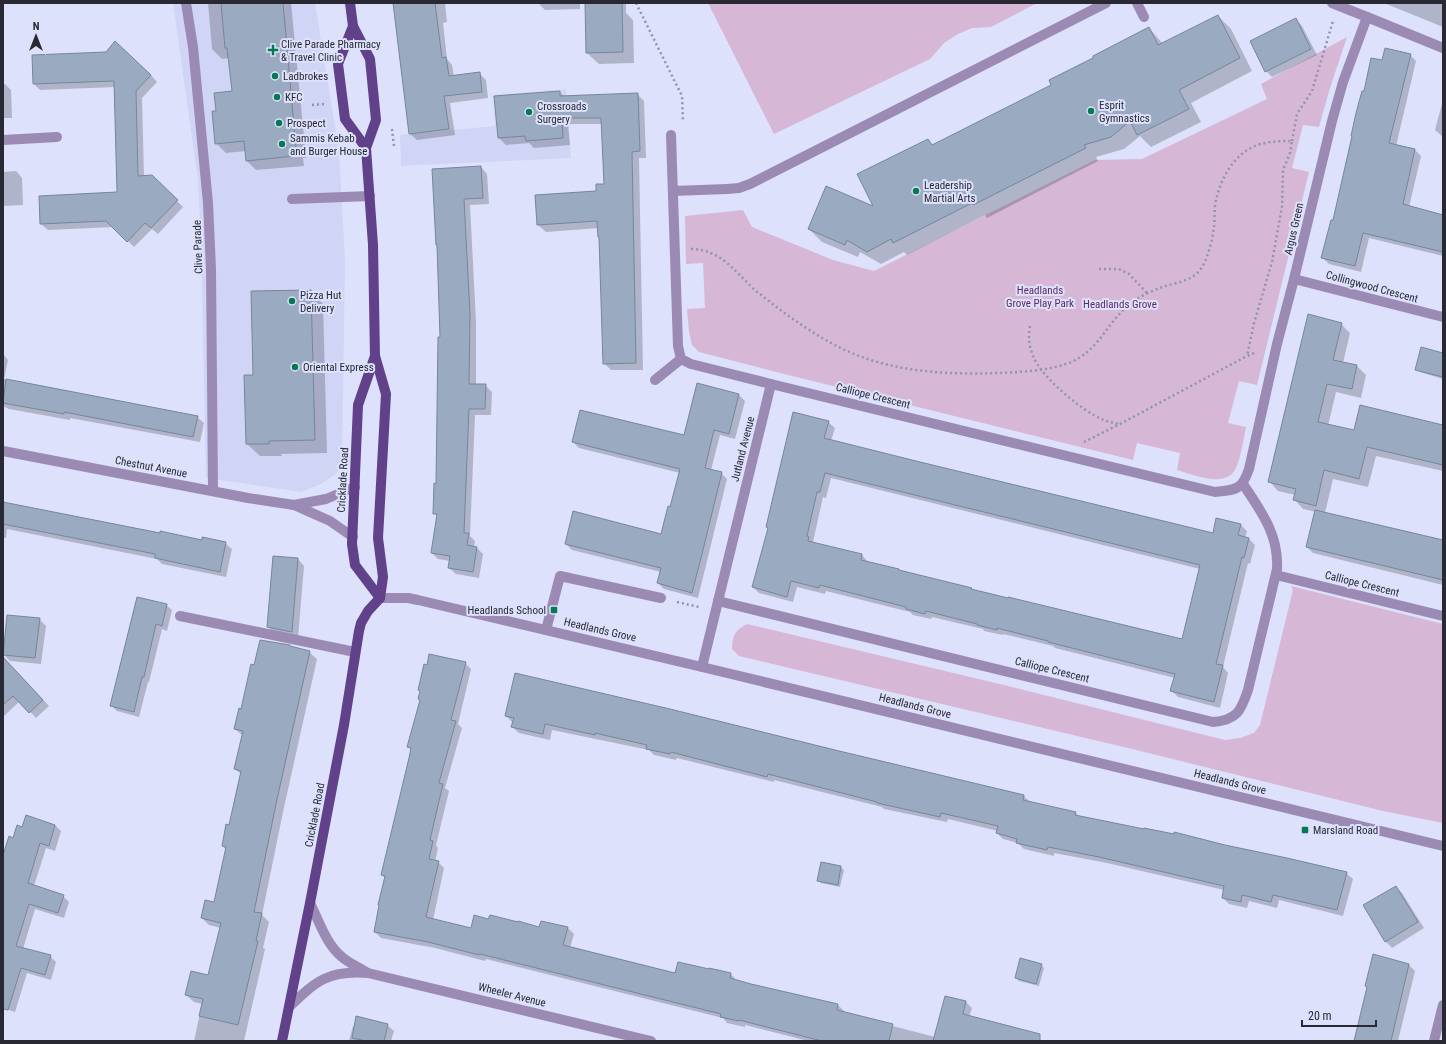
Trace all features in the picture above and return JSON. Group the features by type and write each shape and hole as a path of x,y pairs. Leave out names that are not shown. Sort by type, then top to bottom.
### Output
{"main road":[{"name":"Cricklade Road","path":"282,1041 344,725 361,623 368,611 380,598 383,577 378,538 386,394 375,356 375,296 366,148 376,120 370,58 353,26 350,3"},
{"name":"Cricklade Road","path":"353,26 338,64 345,119 366,148"},
{"name":"Cricklade Road","path":"375,356 358,406 353,556 355,565 380,598"}],"street":[{"name":"Clive Parade","path":"186,3 193,47 208,203 211,268 213,491"},
{"path":"673,191 739,188 750,184 1106,3"},
{"path":"1137,3 1144,17"},
{"path":"1335,4 1443,48"},
{"name":"Argus Green","path":"1243,484 1249,469 1277,344 1332,121 1343,82 1367,17"},
{"path":"671,135 678,346 682,359 696,365 771,384"},
{"path":"3,140 57,137"},
{"path":"292,199 370,196"},
{"name":"Collingwood Crescent","path":"1294,279 1443,317"},
{"path":"655,380 682,359"},
{"name":"Calliope Crescent","path":"717,606 1213,722 1224,721 1232,718 1242,708 1248,690 1276,575 1278,556 1273,536 1262,514 1243,484 1236,490 1215,492 771,384"},
{"name":"Jutland Avenue","path":"702,667 771,384"},
{"name":"Chestnut Avenue","path":"3,451 294,505 330,521 353,537"},
{"name":"Chestnut Avenue","path":"294,505 326,499 355,488"},
{"name":"Calliope Crescent","path":"1276,575 1443,616"},
{"path":"546,630 560,576 660,598"},
{"name":"Headlands Grove","path":"380,598 408,598 418,600 1443,846"},
{"path":"180,616 355,652"},
{"name":"Wheeler Avenue","path":"310,903 327,938 335,950 346,960 368,973"},
{"name":"Wheeler Avenue","path":"289,1007 310,987 325,978 344,973 368,973 651,1041"},
{"path":"1434,1041 1443,1005"}],"path":[{"path":"636,3 682,96 684,135 671,135"},
{"path":"1247,356 1254,324 1272,262 1282,207 1283,170 1290,153 1297,114 1312,91 1335,4"},
{"path":"675,250 700,249 712,252 724,260 756,291 807,328 845,350 877,362 947,373 986,373 1041,369 1066,364 1085,355 1097,344 1109,327 1134,301 1162,287 1186,280 1196,275 1203,266 1214,228 1216,200 1232,163 1245,151 1263,143 1292,141"},
{"path":"1099,269 1119,269 1129,274 1148,294"},
{"path":"1030,326 1028,336 1033,358 1041,369 1065,394 1086,410 1103,420 1120,424"},
{"path":"1058,454 1120,424 1247,356 1277,344"},
{"path":"660,598 717,606"}],"shaded area":[{"path":"173,3 315,3 339,152 345,259 342,464 336,474 319,485 301,492 206,478 201,239 198,180"},
{"path":"566,89 571,158 401,166 400,135 495,126 493,95"}],"green space":[{"path":"708,3 1037,3 991,27 972,28 958,34 944,43 930,59 774,134"},
{"name":"Headlands Grove","path":"1347,37 1319,127 1303,125 1292,168 1309,172 1257,385 1239,381 1228,423 1246,427 1239,461 1235,470 1224,478 1208,479 1177,470 1180,453 1137,443 1133,460 699,352 692,345 687,309 705,308 703,263 686,264 685,216 743,210 752,227 833,260 874,271 1095,160 1142,159 1267,99 1261,84"},
{"path":"1291,586 1443,624 1443,823 1383,811 1128,748 739,656 732,649 735,634 739,629 747,624 1004,685 1225,740 1240,738 1254,733 1260,725 1293,590"}],"building":[{"path":"221,3 283,3 296,148 294,148 294,156 246,161 244,141 215,144 212,111 216,111 214,93 232,91 227,48 225,48"},
{"path":"393,3 435,3 442,58 446,57 449,76 480,72 482,92 444,96 449,129 409,134"},
{"path":"585,3 622,3 623,52 586,53"},
{"name":"Esprit Gymnastics","path":"1218,15 1240,58 1179,90 1189,109 1137,135 1130,121 1111,137 1084,145 1086,148 973,205 972,203 893,243 891,239 867,252 847,240 845,245 808,229 826,186 873,206 857,174 928,139 932,145 1051,85 1049,80 1149,27 1158,45"},
{"path":"1296,18 1311,49 1265,72 1250,41"},
{"path":"115,41 151,75 136,91 138,176 152,175 178,200 151,228 145,223 127,242 106,221 40,224 39,196 117,192 114,81 33,84 32,55 106,52"},
{"path":"1385,48 1411,54 1389,143 1415,149 1403,204 1443,215 1443,252 1363,233 1355,266 1321,258 1331,220 1333,220 1356,113 1362,91 1364,91 1371,58 1382,60"},
{"path":"560,91 560,96 638,93 640,151 632,152 636,363 603,364 599,237 597,221 537,225 535,195 596,191 596,184 604,184 601,118 562,118 563,138 526,141 525,136 498,138 494,96"},
{"path":"481,166 483,198 464,199 470,314 469,384 486,384 485,409 469,409 464,533 469,533 467,545 477,547 473,572 448,568 450,556 431,553 437,514 433,514 434,483 436,484 438,337 440,337 437,245 432,169"},
{"path":"311,290 315,440 269,441 269,444 246,444 244,375 253,375 251,291"},
{"path":"1308,314 1342,323 1333,360 1357,365 1352,389 1327,384 1318,422 1354,430 1360,405 1443,425 1443,465 1367,447 1359,479 1324,470 1316,506 1293,500 1296,489 1268,482"},
{"path":"1421,347 1443,353 1443,377 1415,370"},
{"path":"6,379 198,416 193,437 64,412 64,414 3,403"},
{"path":"697,383 739,394 729,434 714,430 705,468 722,472 692,593 657,583 661,568 565,544 573,511 661,534 680,469 572,442 580,410 684,435"},
{"path":"793,412 829,421 824,438 1213,533 1216,518 1241,524 1238,535 1249,538 1244,558 1242,557 1216,664 1223,665 1214,702 1170,691 1175,674 997,628 997,630 926,611 925,614 906,609 906,607 820,585 819,588 791,581 787,597 752,587 768,528 766,527","holes":["825,473 1200,565 1182,639 971,589 972,588 861,560 862,554 808,541 809,537 807,536 817,492 820,492"]},
{"path":"3,502 160,533 160,531 202,540 202,537 226,542 220,572 155,558 155,554 3,524"},
{"path":"1315,510 1443,540 1443,580 1306,547"},
{"path":"273,556 298,558 292,632 267,627"},
{"path":"137,597 167,604 162,626 156,624 144,677 142,677 134,712 110,706"},
{"path":"7,615 40,618 35,658 3,655"},
{"path":"260,640 290,645 310,651 254,912 262,913 256,941 258,941 238,1025 199,1016 203,999 185,995 191,971 208,975 221,923 201,918 205,900 214,902 226,847 222,846 226,824 229,825 241,771 234,769 243,731 234,729 239,708 241,709 251,664 254,665"},
{"path":"429,654 466,662 451,720 456,721 439,783 443,784 430,840 433,841 429,859 439,861 426,917 471,928 474,915 488,919 490,915 539,927 541,921 568,927 563,945 675,973 678,962 709,968 731,973 730,978 751,984 838,1004 837,1010 893,1024 889,1041 822,1041 739,1020 720,1017 721,1014 480,954 374,932 378,905 385,876 381,875 411,748 407,747 420,700 418,699 420,691 418,690 424,664 427,665"},
{"path":"3,657 43,700 29,713 13,696 3,705"},
{"path":"515,673 1024,795 1023,800 1076,812 1075,815 1144,829 1174,834 1174,832 1347,872 1337,910 1273,895 1271,902 1242,895 1241,902 1222,898 1224,886 1099,857 1048,847 1047,850 1016,843 1017,839 996,833 998,826 941,813 940,817 877,803 768,774 767,777 671,752 670,754 646,749 647,745 595,733 595,735 545,724 543,734 511,727 514,718 505,716"},
{"path":"26,815 55,825 49,846 40,843 28,883 64,895 58,913 29,904 16,946 51,955 45,975 21,968 8,1010 3,1009 3,855 9,836 13,838 17,825 22,827"},
{"path":"821,862 841,866 838,885 817,881"},
{"path":"1396,886 1418,922 1385,942 1363,905"},
{"path":"1373,954 1409,964 1391,1041 1354,1041 1367,987 1365,986"},
{"path":"1020,958 1042,964 1036,984 1015,978"},
{"path":"945,996 966,1001 963,1014 1040,1034 1040,1041 933,1041"},
{"path":"356,1016 388,1024 384,1041 366,1041 352,1038"}],"place":[{"name":"Clive Parade Pharmacy & Travel Clinic","path":"273,50"},
{"name":"Ladbrokes","path":"275,76"},
{"name":"KFC","path":"277,97"},
{"name":"Esprit Gymnastics","path":"1091,111"},
{"name":"Crossroads Surgery","path":"529,112"},
{"name":"Prospect","path":"279,123"},
{"name":"Sammis Kebab and Burger House","path":"282,144"},
{"name":"Leadership Martial Arts","path":"916,191"},
{"name":"Pizza Hut Delivery","path":"292,301"},
{"name":"Oriental Express","path":"295,367"},
{"name":"Headlands School","path":"554,610"},
{"name":"Marsland Road","path":"1305,830"}],"park label":[{"name":"Headlands Grove Play Park","path":"1040,296"}]}
